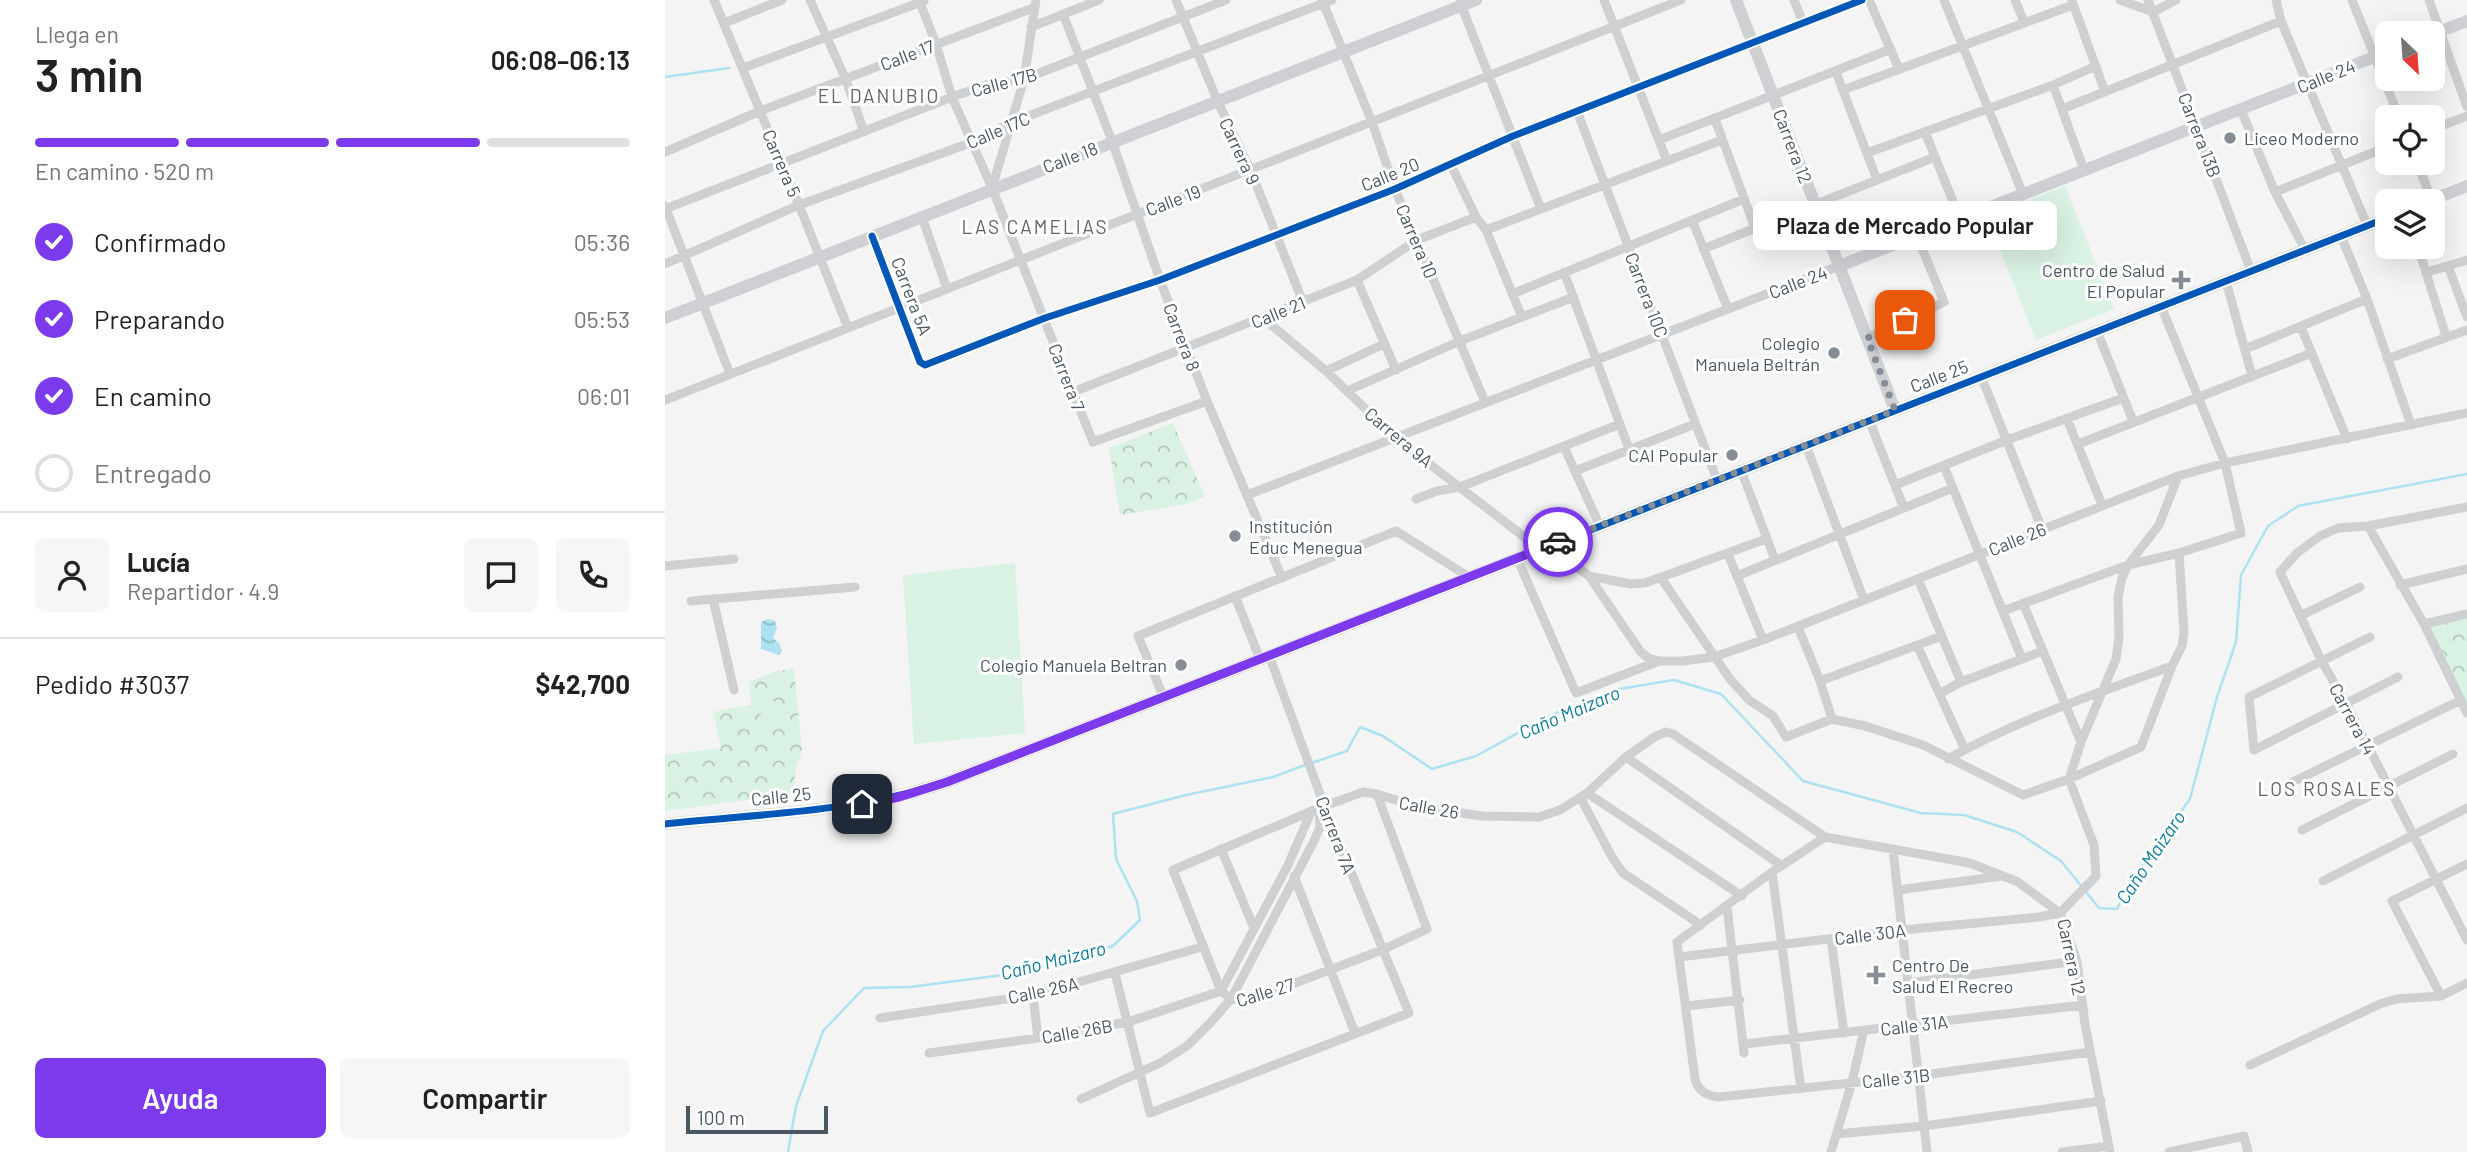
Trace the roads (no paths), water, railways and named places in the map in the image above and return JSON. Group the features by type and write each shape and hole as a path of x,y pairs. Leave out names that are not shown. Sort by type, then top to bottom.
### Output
{"street":[{"name":"Carrera 5","path":"714,0 848,328"},
{"path":"724,23 782,0"},
{"path":"810,0 846,80 864,132"},
{"path":"1031,27 1099,0"},
{"name":"Carrera 9","path":"1176,0 1217,100 1250,169 1303,302"},
{"name":"Calle 17B","path":"665,208 952,97 989,84 1024,79 1226,0"},
{"name":"Calle 18","path":"665,318 1461,3 1476,0"},
{"path":"1604,0 1667,161"},
{"name":"Calle 19","path":"665,400 1681,0"},
{"name":"Carrera 12","path":"1736,0 1895,410"},
{"path":"1794,0 1803,23"},
{"name":"Calle 20","path":"925,365 1045,318 1160,280 1395,190 1513,136 1753,43 1846,3 1862,0"},
{"path":"1869,0 1899,69"},
{"path":"1944,0 2023,194"},
{"path":"2015,0 2024,22"},
{"path":"2120,0 2153,12 2176,0"},
{"name":"Carrera 13B","path":"2148,0 2251,271"},
{"path":"2275,0 2281,21 2367,225"},
{"path":"2352,0 2375,44"},
{"path":"2429,0 2433,21"},
{"path":"743,68 922,1"},
{"name":"Carrera 7","path":"922,1 952,97 992,188 1093,442 1207,401"},
{"name":"Carrera 10","path":"1326,1 1395,190 1485,402"},
{"name":"Calle 17C","path":"665,264 799,205 972,142 1010,123 1326,1"},
{"path":"1843,90 2072,2 2105,92"},
{"path":"1461,3 1541,209"},
{"path":"992,188 1024,79 1035,4"},
{"name":"Calle 17","path":"665,152 760,111 846,80 1035,4"},
{"name":"Carrera 8","path":"1063,14 1186,347 1282,578"},
{"path":"2062,109 2281,21"},
{"path":"2445,30 2467,21"},
{"path":"1658,140 1891,49"},
{"path":"2445,52 2465,94 2467,107"},
{"name":"Calle 24","path":"1247,495 2375,57"},
{"path":"1867,153 2053,85 2096,66"},
{"path":"1836,72 1877,180"},
{"path":"2053,85 2084,170"},
{"path":"2241,110 2276,192 2305,250"},
{"name":"Carrera 10C","path":"1577,111 1717,480"},
{"path":"2445,124 2467,116"},
{"path":"1715,119 1755,228"},
{"path":"1925,132 1960,219"},
{"path":"1486,230 1722,140"},
{"path":"2276,192 2375,151"},
{"path":"1703,249 1935,157"},
{"path":"1451,165 1476,218 1486,230 1522,317"},
{"path":"2445,195 2467,186"},
{"path":"1512,294 1744,199"},
{"path":"665,208 730,374"},
{"path":"922,217 947,289"},
{"name":"Calle 21","path":"1073,392 1357,280 1417,240 1476,218"},
{"path":"1692,220 1728,309"},
{"name":"Calle 25","path":"665,824 862,804 899,797 947,782 2375,222"},
{"name":"Carrera 5A","path":"871,236 920,362 925,365"},
{"path":"1867,338 1944,302 1917,236"},
{"path":"2341,236 2367,299 2411,425"},
{"path":"2423,259 2446,336"},
{"path":"2428,272 2467,260"},
{"path":"2448,266 2467,317"},
{"path":"1565,272 1629,449"},
{"path":"1357,280 1396,370"},
{"path":"2226,281 2252,376"},
{"path":"1347,391 1460,341 1574,297"},
{"path":"2245,349 2367,299"},
{"path":"2003,611 2128,565 2179,553 2241,533 2225,463 2161,306"},
{"name":"Carrera 9A","path":"1263,318 1347,391 1397,439 1540,549"},
{"path":"2301,327 2347,439"},
{"path":"2387,359 2467,330"},
{"path":"2097,331 2133,421"},
{"path":"1325,372 1384,344"},
{"path":"2078,444 2312,353"},
{"path":"1981,376 2042,529"},
{"path":"1895,485 2007,440 2123,398"},
{"name":"Calle 26","path":"1517,558 1576,693 1659,662 1714,657 1763,640 2178,476 2225,463 2467,414"},
{"path":"2067,419 2102,505"},
{"path":"1869,420 1904,508"},
{"path":"1416,499 1460,487 1620,424"},
{"path":"1575,471 1695,424"},
{"path":"1806,445 1864,600"},
{"path":"1564,447 1600,526"},
{"path":"1944,466 2022,659"},
{"path":"1741,470 1775,560"},
{"path":"2069,779 2118,649 2118,597 2122,578 2128,565 2159,525 2178,476"},
{"path":"1737,576 1953,488"},
{"path":"2467,507 2368,526 2424,624 2467,713"},
{"name":"Carrera 14","path":"2368,526 2338,528 2320,536 2297,553 2280,572 2321,660 2346,703 2435,878 2463,925 2467,940"},
{"path":"1163,696 1138,636 1396,531 1469,577"},
{"path":"1589,576 1631,584 1661,579 1766,539"},
{"path":"1563,540 1578,568 1589,576 1640,651 1659,662"},
{"path":"1661,579 1714,657 1743,694 1773,716 1786,737 1832,719 1904,738 2023,795 2069,779 2141,747 2184,639 2179,553"},
{"path":"1728,554 1763,640"},
{"path":"665,566 734,559"},
{"path":"2400,585 2467,569"},
{"path":"1918,579 1961,682"},
{"path":"691,601 855,587"},
{"path":"2300,616 2360,587"},
{"name":"Carrera 7A","path":"1235,596 1298,733 1314,777 1318,809 1409,1013 1355,1033"},
{"path":"713,599 734,690"},
{"path":"2023,603 2081,743"},
{"path":"2424,624 2467,614"},
{"path":"1798,627 1832,719"},
{"path":"1820,681 1942,636"},
{"path":"2369,637 2249,697 2255,750 2398,677"},
{"path":"1917,645 1965,750"},
{"path":"1939,694 1961,682 2043,651"},
{"path":"1948,759 2066,705 2172,666"},
{"path":"2274,791 2461,700"},
{"name":"Calle 26","path":"1202,947 1173,870 1363,792 1414,806 1482,816 1519,818 1552,814 1583,795 1626,757 1661,733 1673,734 1825,837"},
{"path":"2302,830 2453,754"},
{"path":"1626,757 1781,866"},
{"name":"Carrera 12","path":"2069,779 2095,845 2096,876 2060,913 2077,961 2090,1052 2109,1149"},
{"name":"Calle 27","path":"1081,1099 1139,1074 1187,1046 1231,999 1248,1000 1382,950 1427,929 1377,794"},
{"path":"1583,795 1742,896"},
{"path":"1583,795 1601,838 1623,873 1701,925"},
{"path":"2323,881 2467,807"},
{"path":"1221,991 1318,809"},
{"path":"1202,947 1221,991 1231,999 1295,879 1319,827 1318,809"},
{"path":"1727,907 1740,1000 1686,1006 1677,942 1772,872 1825,837 1957,859 2004,876 2029,890 2060,913"},
{"path":"1221,849 1254,928"},
{"path":"1893,850 1927,1152"},
{"path":"2441,996 2392,901 2467,864"},
{"path":"1115,973 1150,1113 1355,1033 1288,865"},
{"path":"1772,872 1801,1089"},
{"path":"1898,890 2004,876"},
{"name":"Calle 30A","path":"1679,957 1903,930 2039,918 2060,913"},
{"path":"1831,939 1844,1032"},
{"name":"Calle 26A","path":"880,1018 1033,995 1202,947"},
{"path":"1908,983 2077,961"},
{"path":"2250,1065 2380,1004 2396,999 2441,996 2467,983"},
{"name":"Calle 26B","path":"929,1053 1128,1022 1221,991"},
{"path":"1033,995 1038,1038"},
{"name":"Calle 31A","path":"1740,1000 1744,1049 1794,1038 2083,1005"},
{"name":"Calle 31B","path":"1686,1006 1695,1079 1708,1096 1917,1076 2090,1052"},
{"path":"1831,1152 1864,1030"},
{"path":"1837,1134 1924,1126 2101,1101"},
{"path":"2169,1152 2244,1136 2248,1152"},
{"path":"2062,1152 2109,1149"}],"water":[{"path":"768,619 775,621 777,628 773,638 782,651 779,655 761,649 761,622"}],"waterway":[{"path":"665,77 729,68"},
{"name":"Caño Maizaro","path":"1312,763 1347,751 1360,727 1383,736 1432,769 1476,756 1547,717 1613,690 1674,680 1721,694 1803,781 1921,813 1964,815 2017,832 2061,861 2099,908 2117,909 2128,886 2190,799 2217,697 2236,642 2241,575 2268,526 2298,506 2467,474"},
{"name":"Caño Maizaro","path":"788,1152 796,1106 823,1031 864,988 910,987 1018,973 1113,946 1140,920 1137,901 1116,859 1113,814 1273,777 1305,765"}],"place":[{"name":"Liceo Moderno","path":"2230,138"},
{"name":"Centro de Salud El Popular","path":"2181,280"},
{"name":"Plaza de Mercado Popular","path":"1905,320"},
{"name":"Colegio Manuela Beltrán","path":"1834,353"},
{"name":"CAI Popular","path":"1732,455"},
{"name":"Institución Educ Menegua","path":"1235,536"},
{"name":"Colegio Manuela Beltran","path":"1181,665"},
{"name":"Centro De Salud El Recreo","path":"1876,975"}],"district":[{"name":"EL DANUBIO","path":"879,95"},
{"name":"LAS CAMELIAS","path":"1035,226"},
{"name":"LOS ROSALES","path":"2327,788"}]}
